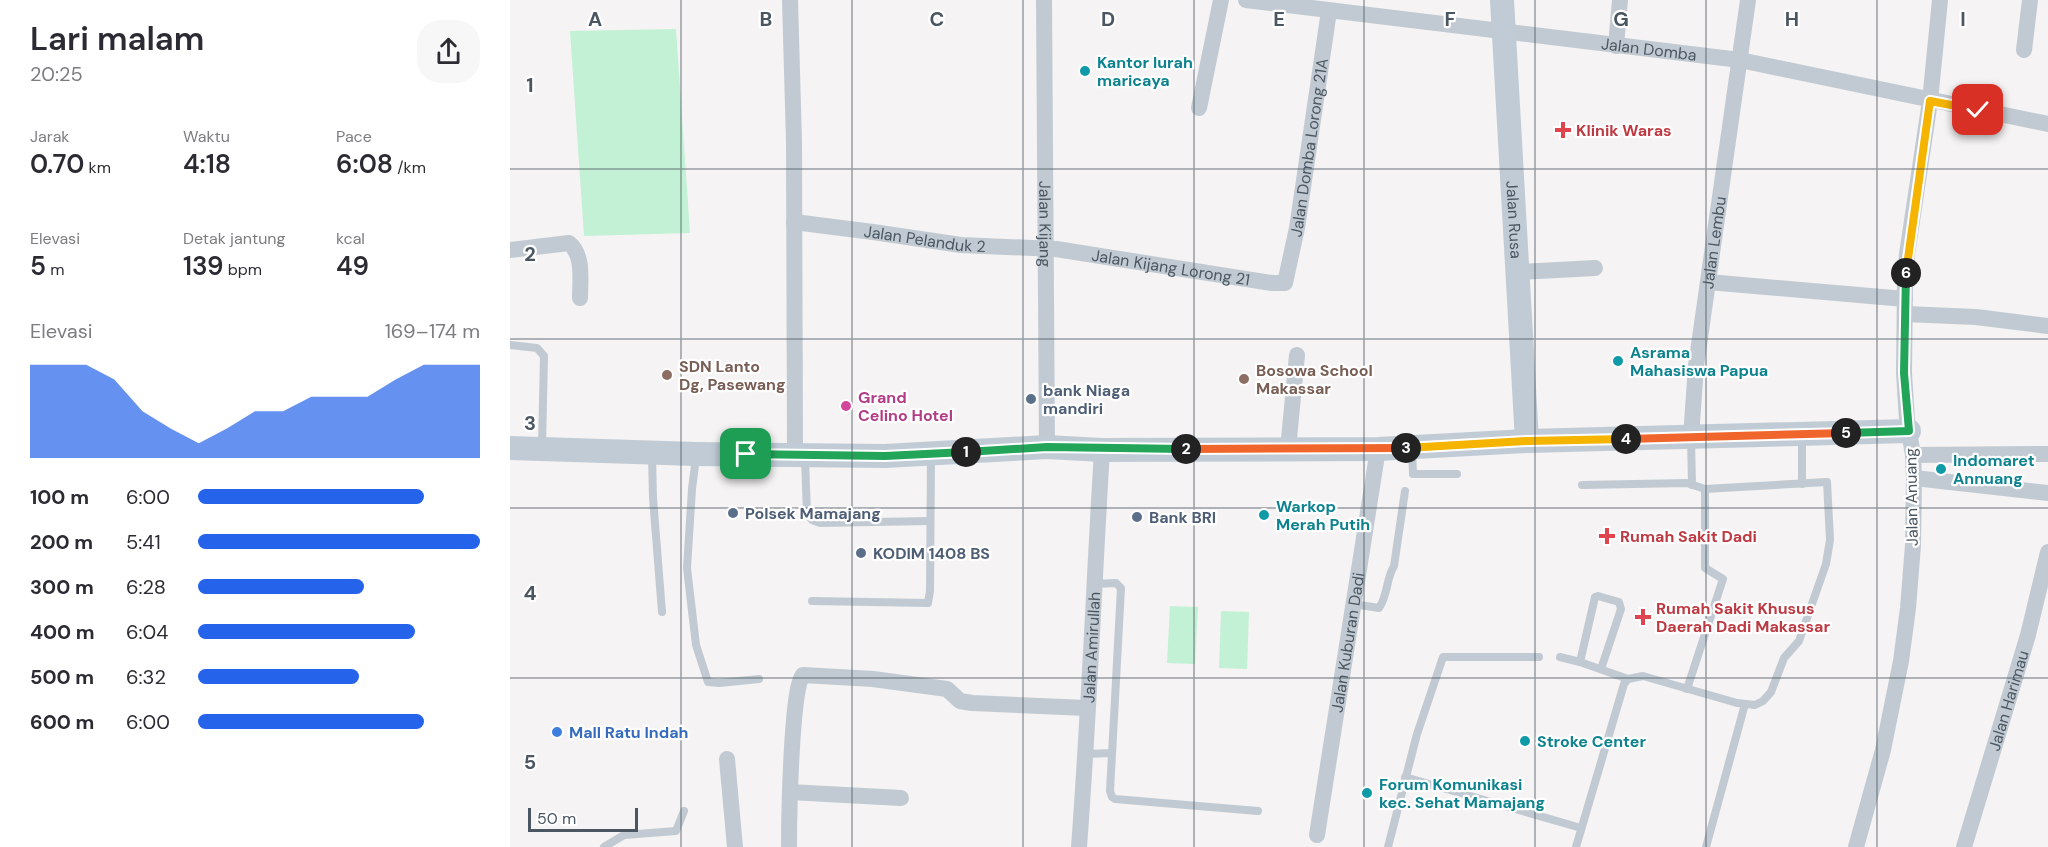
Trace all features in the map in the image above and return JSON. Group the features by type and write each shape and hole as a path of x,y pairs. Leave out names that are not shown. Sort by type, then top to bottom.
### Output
{"main road":[{"name":"Jalan Rusa","path":"1502,0 1527,441"},
{"path":"510,448 696,454 885,456 1047,447 1102,450 1378,449 1527,441 1909,431"}],"street":[{"path":"790,0 800,455"},
{"name":"Jalan Kijang","path":"1044,0 1051,249 1047,447"},
{"path":"1199,108 1221,0"},
{"name":"Jalan Domba","path":"1246,0 1740,60 2048,124"},
{"path":"1616,46 1620,0"},
{"name":"Jalan Lembu","path":"1688,437 1748,0"},
{"name":"Jalan Anuang","path":"1856,847 1883,750 1901,661 1908,608 1913,545 1914,478 1904,373 1907,254 1930,101 1940,0"},
{"path":"2024,50 2030,0"},
{"name":"Jalan Domba Lorong 21A","path":"1285,283 1296,228 1329,11"},
{"name":"Jalan Pelanduk 2","path":"794,222 873,231 961,245 1051,249"},
{"path":"510,250 569,243 576,249 578,256 580,298"},
{"name":"Jalan Kijang Lorong 21","path":"1051,249 1272,283 1285,283"},
{"path":"1518,272 1595,268"},
{"path":"1708,282 2048,326"},
{"path":"1288,449 1296,355"},
{"name":"Jalan Kuburan Dadi","path":"1317,835 1378,449"},
{"name":"Jalan Amirullah","path":"1079,847 1102,450"},
{"path":"1913,455 2048,454"},
{"path":"1914,478 2048,493"},
{"name":"Jalan Harimau","path":"1964,847 2028,634 2048,552"},
{"path":"789,847 796,707 800,679 803,675 873,679 947,689 960,700 972,703 1087,708"},
{"path":"727,759 735,847"},
{"path":"790,792 901,798"}],"lane":[{"path":"510,345 537,348 544,356 542,449"},
{"path":"1802,434 1802,484"},
{"path":"1688,437 1690,484"},
{"path":"1412,448 1413,474 1457,474"},
{"path":"652,452 653,498 662,612"},
{"path":"812,601 928,603 931,453"},
{"path":"696,454 687,567 696,645 708,682 759,679"},
{"path":"800,455 807,514 812,520 820,523 930,521"},
{"path":"1576,847 1624,684 1628,679 1633,676 1643,676 1744,704 1755,705 1763,701 1771,692 1784,658 1799,641 1826,564 1830,540 1827,482 1705,489 1690,484 1582,485"},
{"path":"1687,689 1723,579 1705,567 1705,489"},
{"path":"1353,604 1379,608 1383,602 1388,575 1394,566 1404,491"},
{"path":"1094,584 1116,583 1121,588 1110,791 1112,796 1115,799 1258,811"},
{"path":"1580,662 1595,597 1620,602 1621,609 1601,669"},
{"path":"1388,847 1404,777 1443,657 1539,657"},
{"path":"1560,657 1628,679"},
{"path":"1706,847 1744,704"},
{"path":"1086,754 1112,753"},
{"path":"1404,777 1581,828"},
{"path":"604,847 624,835 676,831 684,811"}],"green space":[{"path":"676,29 690,233 584,236 570,31"},
{"path":"1170,606 1198,607 1195,664 1167,663"},
{"path":"1221,611 1249,612 1247,669 1219,668"}],"place":[{"name":"Kantor lurah maricaya","path":"1085,71"},
{"name":"Klinik Waras","path":"1563,130"},
{"name":"Asrama Mahasiswa Papua","path":"1618,361"},
{"name":"SDN Lanto Dg, Pasewang","path":"667,375"},
{"name":"Bosowa School Makassar","path":"1244,379"},
{"name":"bank Niaga mandiri","path":"1031,399"},
{"name":"Grand Celino Hotel","path":"846,406"},
{"name":"Indomaret Annuang","path":"1941,469"},
{"name":"Polsek Mamajang","path":"733,513"},
{"name":"Warkop Merah Putih","path":"1264,515"},
{"name":"Bank BRI","path":"1137,517"},
{"name":"Rumah Sakit Dadi","path":"1607,536"},
{"name":"KODIM 1408 BS","path":"861,553"},
{"name":"Rumah Sakit Khusus Daerah Dadi Makassar","path":"1643,617"},
{"name":"Mall Ratu Indah","path":"557,732"},
{"name":"Stroke Center","path":"1525,741"},
{"name":"Forum Komunikasi kec. Sehat Mamajang","path":"1367,793"}],"route":[{"path":"746,454 885,456 1047,447 1102,450 1378,449 1472,446 1527,441 1909,431 1906,420 1904,373 1905,283 1907,254 1930,101 1978,110"}]}
